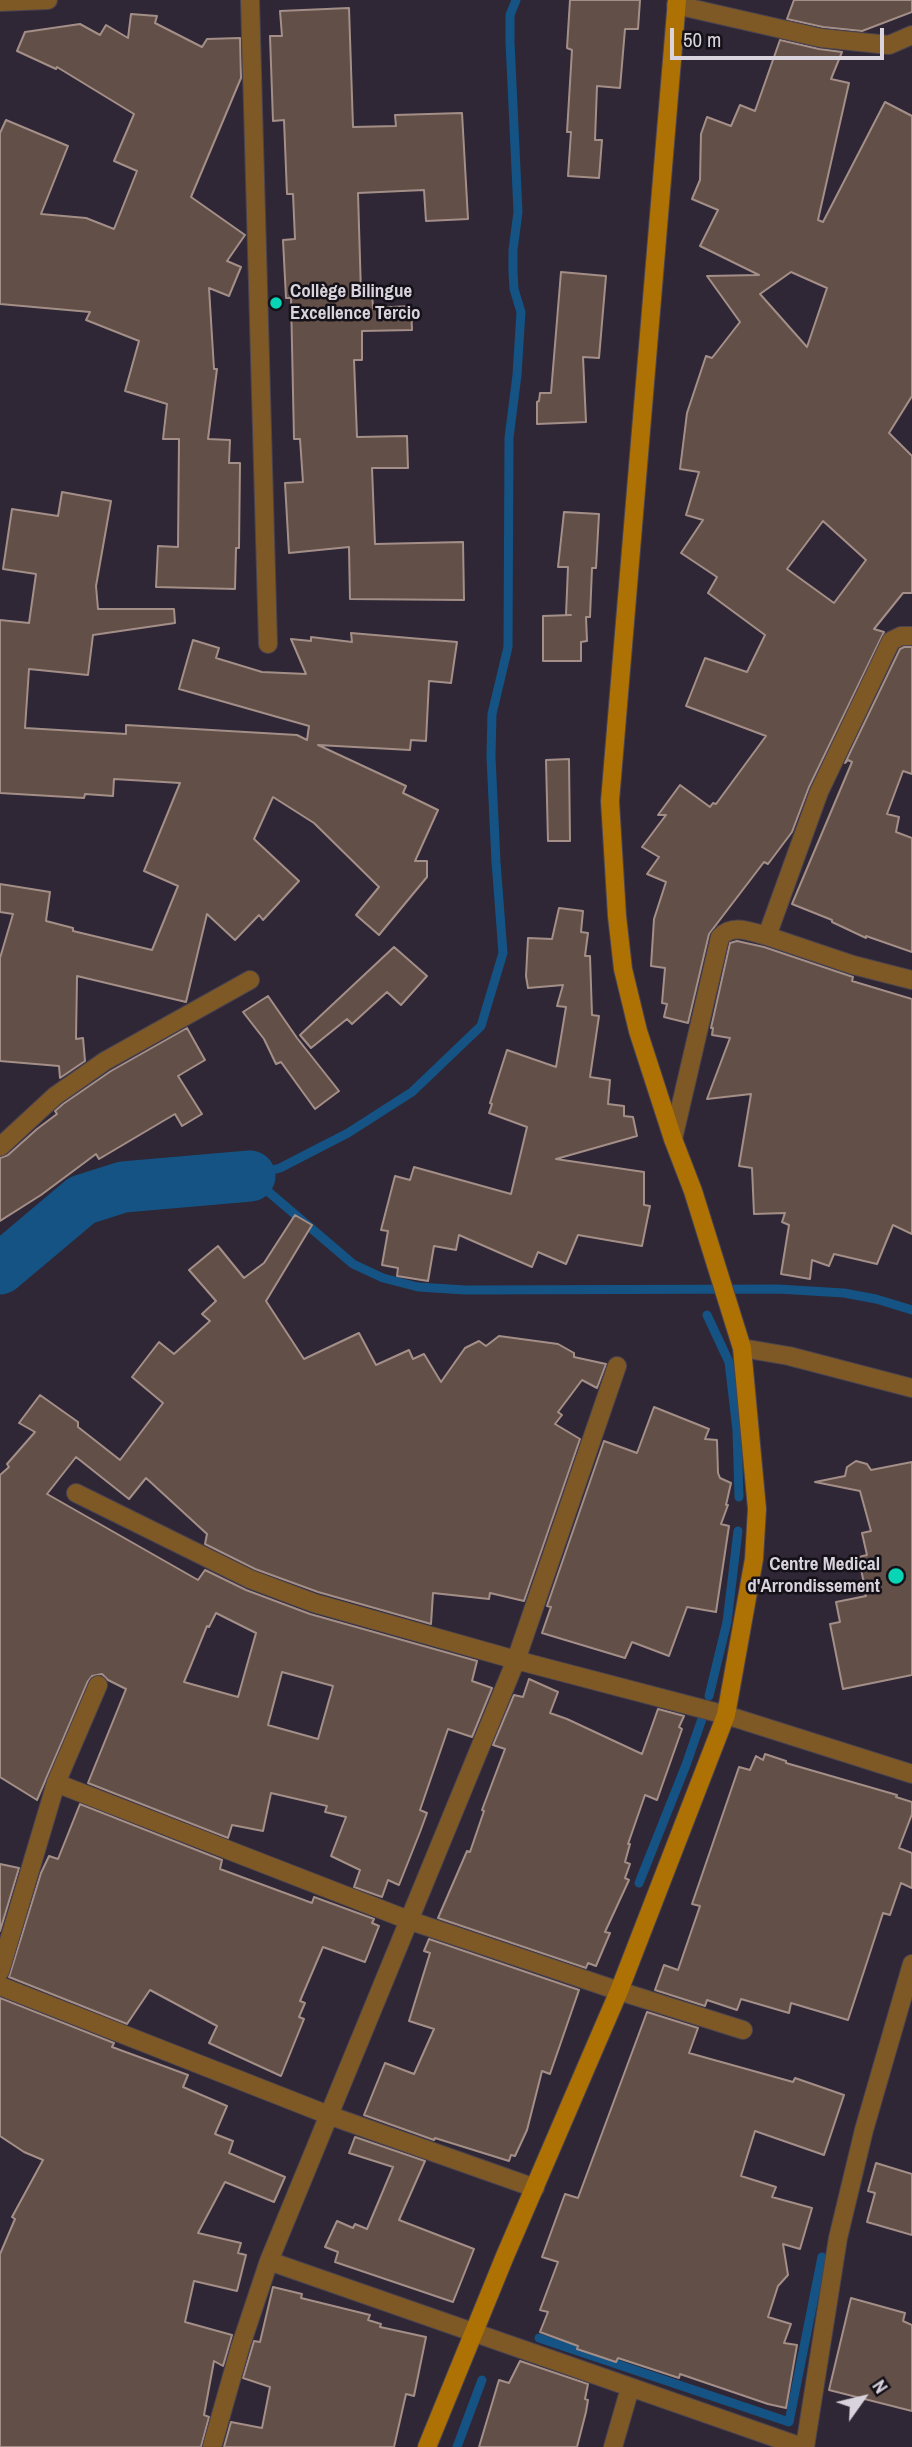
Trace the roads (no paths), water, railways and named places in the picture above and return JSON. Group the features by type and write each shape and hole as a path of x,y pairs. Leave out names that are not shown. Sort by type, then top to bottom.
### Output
{"main road":[{"path":"426,2447 619,1992 726,1715 754,1559 757,1509 742,1348 693,1191 638,1031 623,969 610,801 676,3"}],"street":[{"path":"0,2 48,0"},
{"path":"250,0 268,644"},
{"path":"676,3 821,38 889,45 912,34"},
{"path":"767,936 819,792 891,641 901,636 912,636"},
{"path":"673,1139 720,937 726,930 737,929 767,936 853,965 912,980"},
{"path":"0,1147 55,1096 75,1082 129,1048 250,980"},
{"path":"742,1348 789,1356 912,1388"},
{"path":"212,2447 240,2347 269,2261 331,2116 516,1660 617,1366"},
{"path":"76,1493 250,1579 327,1607 726,1715 912,1774"},
{"path":"0,1971 56,1783 98,1685"},
{"path":"56,1783 411,1921 619,1992 743,2030"},
{"path":"269,2261 803,2447 838,2238 864,2130 912,1964"},
{"path":"0,1986 331,2116 535,2188"},
{"path":"613,2447 630,2388"}],"waterway":[{"path":"250,1176 280,1168 348,1133 412,1092 481,1026 503,953 491,757 492,714 508,647 509,438 521,312 514,289 513,272 518,212 510,15 516,0"},
{"path":"250,1176 353,1264 383,1278 418,1287 465,1290 778,1289 844,1293 912,1310"},
{"path":"0,1269 82,1200 123,1187 250,1176"},
{"path":"707,1315 729,1362 737,1430 739,1497"},
{"path":"709,1696 727,1622 738,1531"},
{"path":"639,1883 704,1713"},
{"path":"539,2338 789,2422 822,2257"},
{"path":"457,2447 482,2380"}],"place":[{"name":"Collège Bilingue Excellence Tercio","path":"276,303"},
{"name":"Centre Medical d'Arrondissement","path":"896,1576"}]}
